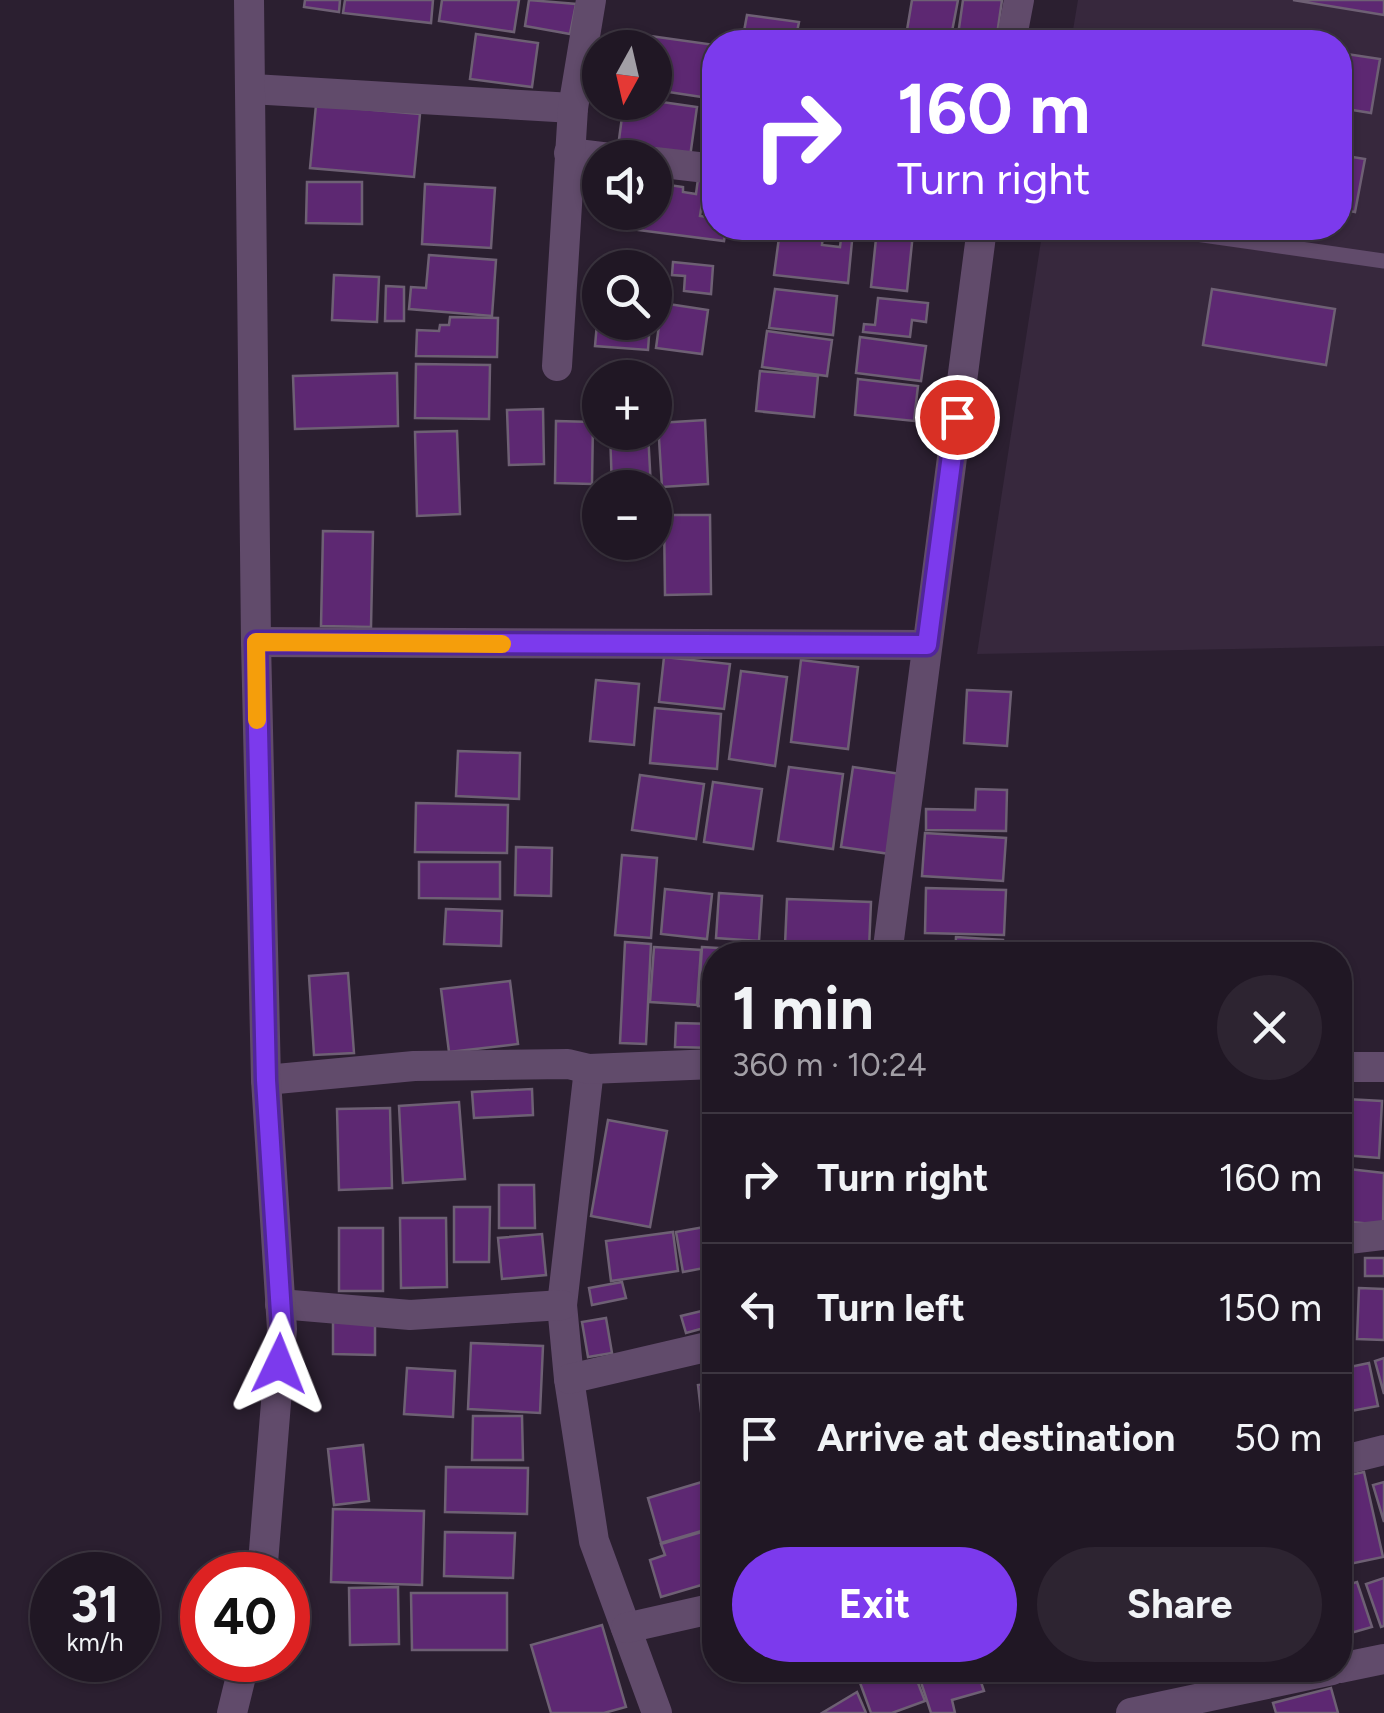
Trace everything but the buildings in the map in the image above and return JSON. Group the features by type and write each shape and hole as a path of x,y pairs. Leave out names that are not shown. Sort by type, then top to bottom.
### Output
{"street":[{"path":"249,0 256,642 266,1080 282,1329 264,1552"},
{"path":"557,366 573,108 591,0"},
{"path":"1014,30 1018,0"},
{"path":"252,90 573,108"},
{"path":"570,153 582,154"},
{"path":"672,164 702,167"},
{"path":"889,942 980,240"},
{"path":"256,642 927,645"},
{"path":"266,1080 414,1066 568,1064 588,1069 702,1065"},
{"path":"1352,1066 1384,1067"},
{"path":"588,1069 562,1305 569,1379 594,1542 658,1713"},
{"path":"1352,1239 1384,1235"},
{"path":"280,1304 410,1315 562,1305"},
{"path":"569,1379 702,1348"},
{"path":"1352,1458 1384,1450"},
{"path":"626,1628 702,1611"},
{"path":"1352,1666 1384,1659"},
{"path":"232,1713 239,1682"},
{"path":"1131,1713 1276,1682"}],"lane":[{"path":"1235,240 1384,262"}],"shaded area":[{"path":"1078,0 1384,0 1384,646 977,654 1041,240 1352,240 1352,30 1073,30"}],"slow traffic":[{"path":"257,720 256,642 502,644"}],"route":[{"path":"279,1364 282,1329 266,1080 256,642 927,645 957,417"}]}
